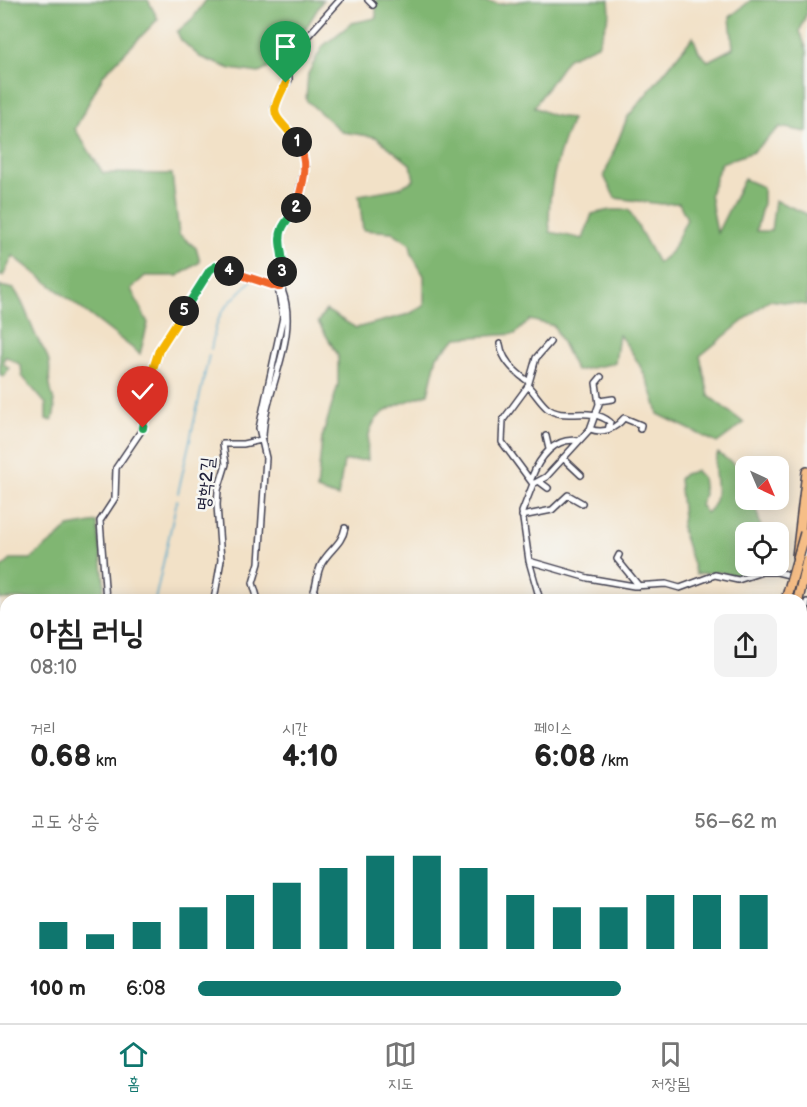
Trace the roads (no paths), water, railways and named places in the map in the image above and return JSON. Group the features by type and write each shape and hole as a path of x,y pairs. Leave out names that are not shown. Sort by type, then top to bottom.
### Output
{"highway":[{"path":"799,594 804,563 807,472"},
{"path":"789,594 804,563"}],"street":[{"path":"256,594 253,583 259,563 266,458 261,440 261,414 282,317 279,283 284,264 280,240 282,229 296,210 305,175 302,152 274,114 274,107 289,79 288,58 340,0"},
{"path":"106,594 100,521 115,498 116,468 143,428 145,414 141,403 148,392 159,350 210,270 216,266 279,287"},
{"path":"548,488 535,482 502,442 503,420 529,384 536,358 550,342"},
{"path":"500,344 501,353 514,371 529,384 547,408 561,414 596,413 610,422 608,430"},
{"path":"535,482 563,458 590,429 599,400 596,383 601,377"},
{"path":"599,400 614,399"},
{"path":"590,429 598,432 608,430 624,418 641,424 640,429"},
{"path":"546,436 549,449"},
{"name":"명학2길","path":"215,594 221,560 217,505 218,490 226,464 223,444 243,444 261,440"},
{"path":"538,594 529,561 522,516 526,497 549,449 562,440 579,441"},
{"path":"563,458 581,475"},
{"path":"522,516 552,510 568,495 582,503"},
{"path":"313,594 321,565 344,538 345,528"},
{"path":"619,555 617,559 639,586"},
{"path":"529,561 588,578 639,586 666,585 680,588 715,575 738,580 762,572 784,573 807,579"}],"waterway":[{"path":"211,349 223,310 251,281"},
{"path":"178,493 209,355"},
{"path":"156,594 177,500"}]}
